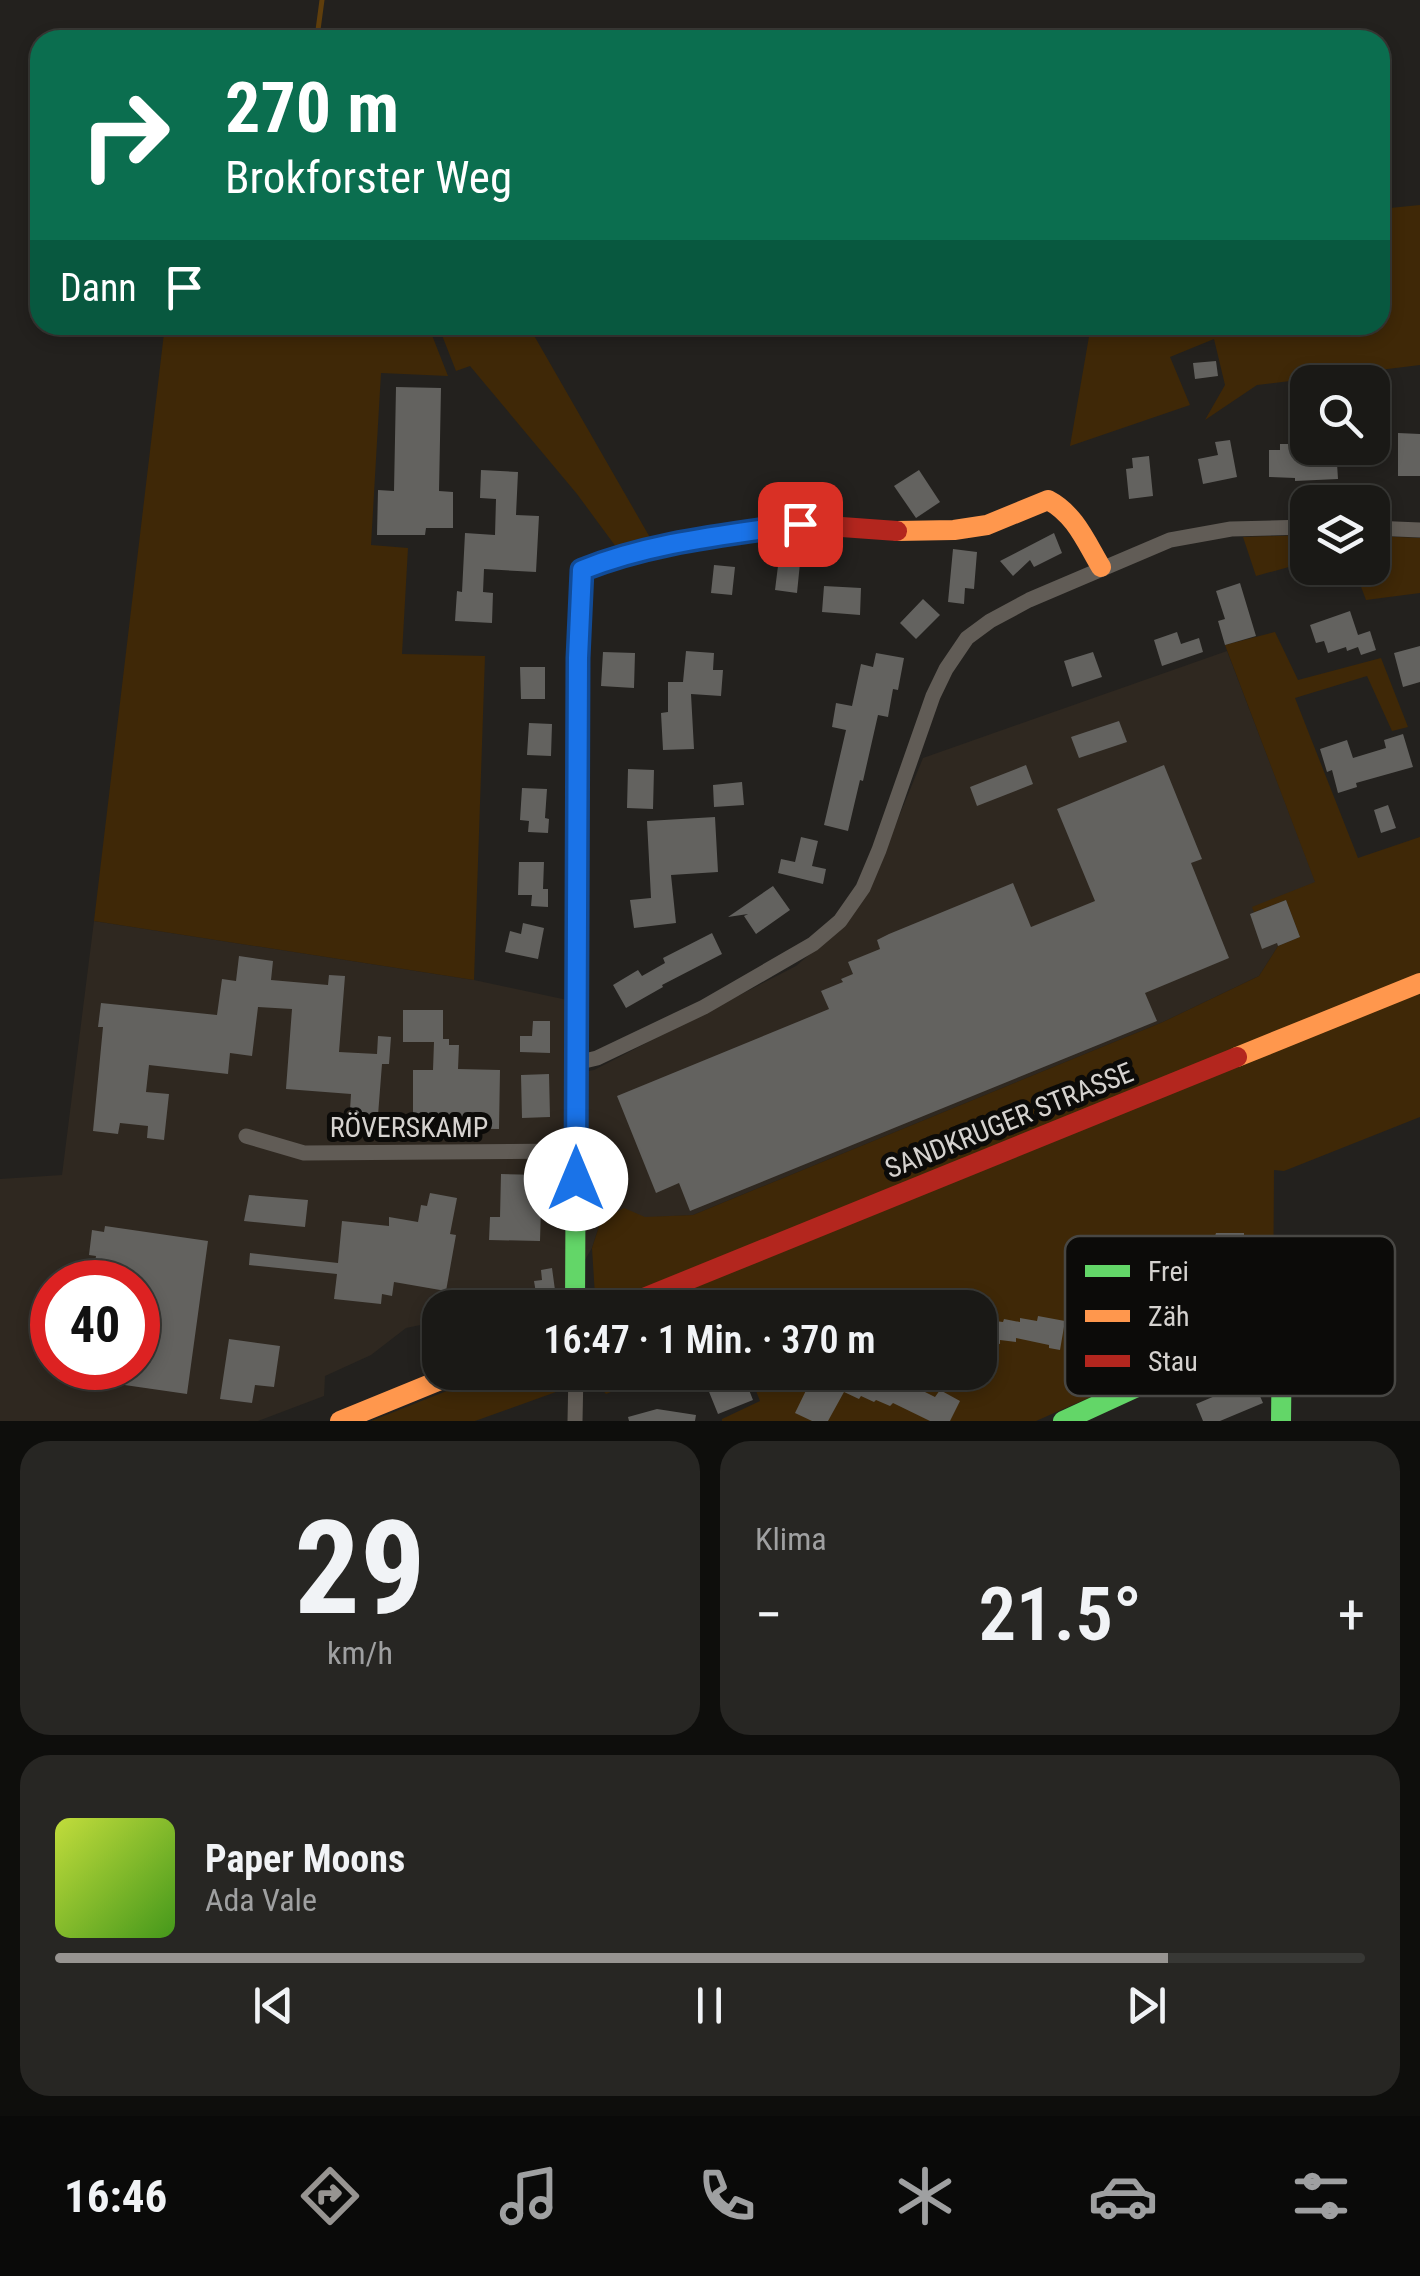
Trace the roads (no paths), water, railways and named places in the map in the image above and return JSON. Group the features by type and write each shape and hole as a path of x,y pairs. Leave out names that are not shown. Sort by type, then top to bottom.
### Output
{"street":[{"path":"575,1290 582,570 670,544 800,524 883,530 986,526 1048,500 1071,518 1101,567"},
{"path":"576,1064 598,1058 704,1007 813,944 840,921 863,888 933,696 967,638 1029,600 1170,540 1231,529 1290,527"},
{"path":"1390,529 1420,530"},
{"name":"SANDKRUGER STRASSE","path":"663,1290 1420,983"},
{"name":"RÖVERSKAMP","path":"246,1136 304,1153 575,1151"},
{"path":"340,1421 422,1388"},
{"path":"575,1421 576,1390"},
{"path":"1064,1421 1118,1396"},
{"path":"1281,1396 1281,1421"}],"waterway":[{"path":"318,30 322,0"}]}
